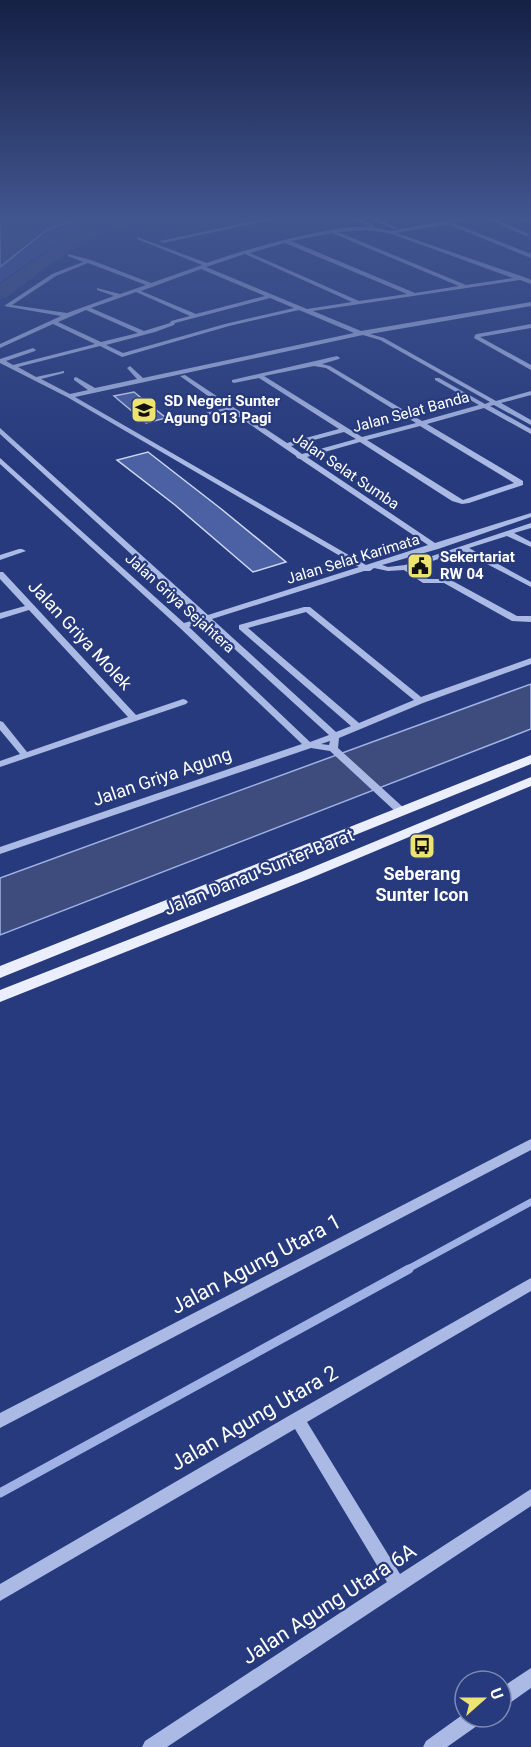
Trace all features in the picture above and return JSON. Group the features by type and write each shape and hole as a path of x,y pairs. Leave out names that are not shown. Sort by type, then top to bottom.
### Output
{"main road":[{"name":"Jalan Danau Sunter Barat","path":"0,972 531,759"},
{"name":"Jalan Danau Sunter Barat","path":"0,996 306,875 531,781"}],"street":[{"path":"17,300 7,306 68,315"},
{"path":"0,346 52,321 109,300"},
{"path":"157,300 196,316"},
{"path":"12,367 143,333 257,300"},
{"path":"278,300 382,339 531,423"},
{"path":"351,300 359,303"},
{"path":"52,321 124,354 217,328 302,310 381,300"},
{"path":"69,396 364,333 531,304"},
{"path":"86,308 143,333"},
{"path":"531,326 477,336 531,368"},
{"path":"364,333 372,341 531,432"},
{"path":"0,334 16,338"},
{"path":"0,361 33,350"},
{"path":"234,381 337,358"},
{"path":"0,361 69,396 371,567 388,569 406,567 531,525"},
{"path":"260,376 343,430 462,502 517,486 520,483 328,367 314,364"},
{"path":"130,368 141,380"},
{"path":"36,379 65,374 43,383"},
{"name":"Jalan Selat Sumba","path":"183,376 299,457 435,547"},
{"path":"76,379 93,390"},
{"name":"Jalan Selat Banda","path":"299,457 531,393"},
{"path":"196,417 231,408"},
{"name":"Jalan Griya Sejahtera","path":"0,430 334,736"},
{"path":"284,446 343,430"},
{"name":"Jalan Griya Sejahtera","path":"0,460 183,626 308,744"},
{"name":"Jalan Selat Karimata","path":"183,626 531,515"},
{"path":"508,533 531,544"},
{"path":"463,548 531,585"},
{"path":"0,558 22,551"},
{"path":"406,567 426,581 446,581 515,620 531,620"},
{"name":"Jalan Griya Molek","path":"0,574 135,719"},
{"path":"0,616 31,607"},
{"path":"358,727 242,627 307,609 420,701"},
{"path":"336,751 334,736 420,701 531,661"},
{"path":"0,765 183,702"},
{"path":"0,724 26,756"},
{"name":"Jalan Griya Agung","path":"0,851 334,736"},
{"path":"308,744 336,751 401,811"},
{"name":"Jalan Agung Utara 1","path":"0,1421 531,1144"},
{"name":"Jalan Agung Utara 2","path":"0,1593 531,1284"},
{"path":"297,1419 398,1586"},
{"name":"Jalan Agung Utara 6A","path":"151,1747 531,1497"},
{"path":"513,1690 531,1677"},
{"path":"432,1747 458,1729"}],"shaded area":[{"path":"531,684 531,729 0,935 0,878"}],"building":[{"name":"SD Negeri Sunter Agung 013 Pagi","path":"134,392 166,418 146,423 114,396"},
{"path":"148,452 286,562 253,572 175,505 117,460"}],"waterway":[{"path":"406,1270 531,1202"},
{"path":"0,1493 409,1269"}],"place":[{"name":"SD Negeri Sunter Agung 013 Pagi","path":"144,410"},
{"name":"Sekertariat RW 04","path":"420,566"},
{"name":"Seberang Sunter Icon","path":"422,846"}]}
